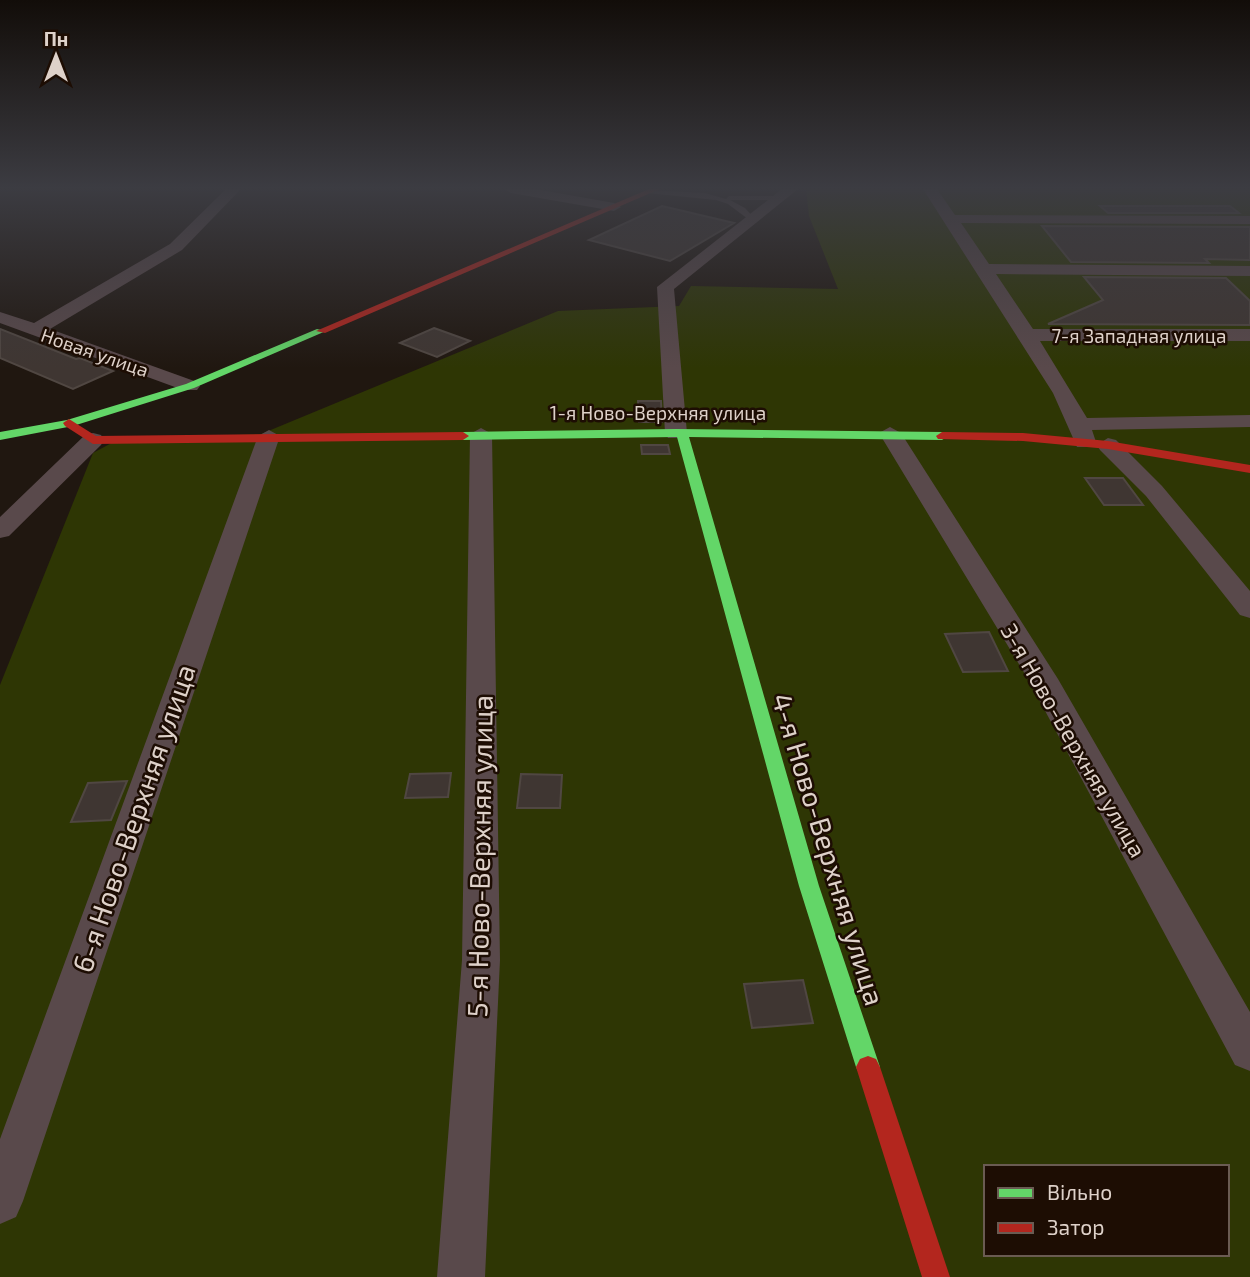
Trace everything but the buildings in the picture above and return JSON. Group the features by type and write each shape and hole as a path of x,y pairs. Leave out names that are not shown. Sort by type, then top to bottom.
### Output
{"street":[{"path":"33,331 173,249"},
{"path":"0,436 69,423 190,386 514,249"},
{"path":"679,433 665,287 715,249"},
{"path":"972,249 1091,437 1154,491 1250,609"},
{"path":"987,269 1250,271"},
{"name":"Новая улица","path":"0,317 190,386"},
{"name":"7-я Западная улица","path":"1028,335 1250,335"},
{"path":"1091,437 1250,421"},
{"path":"0,531 93,440 69,423"},
{"name":"1-я Ново-Верхняя улица","path":"93,440 679,433 1091,437 1250,469"},
{"name":"4-я Ново-Верхняя улица","path":"679,433 808,886 936,1277"},
{"name":"3-я Ново-Верхняя улица","path":"890,433 1042,679 1250,1051"},
{"name":"5-я Ново-Верхняя улица","path":"461,1277 481,960 481,434"},
{"name":"6-я Ново-Верхняя улица","path":"0,1201 269,436"}],"green space":[{"path":"822,249 1250,249 1250,1277 0,1277 0,685 93,453 119,439 261,434 558,311 679,306 691,286 838,289"}],"traffic: fast":[{"path":"0,436 69,423 190,386 321,331"},
{"path":"463,436 676,433 942,436"},
{"path":"682,433 809,886 868,1067"}],"traffic: jam":[{"path":"321,331 515,249"},
{"path":"69,423 93,440 463,436"},
{"path":"942,436 1023,437 1108,445 1250,469"},
{"path":"868,1067 936,1277"}]}
